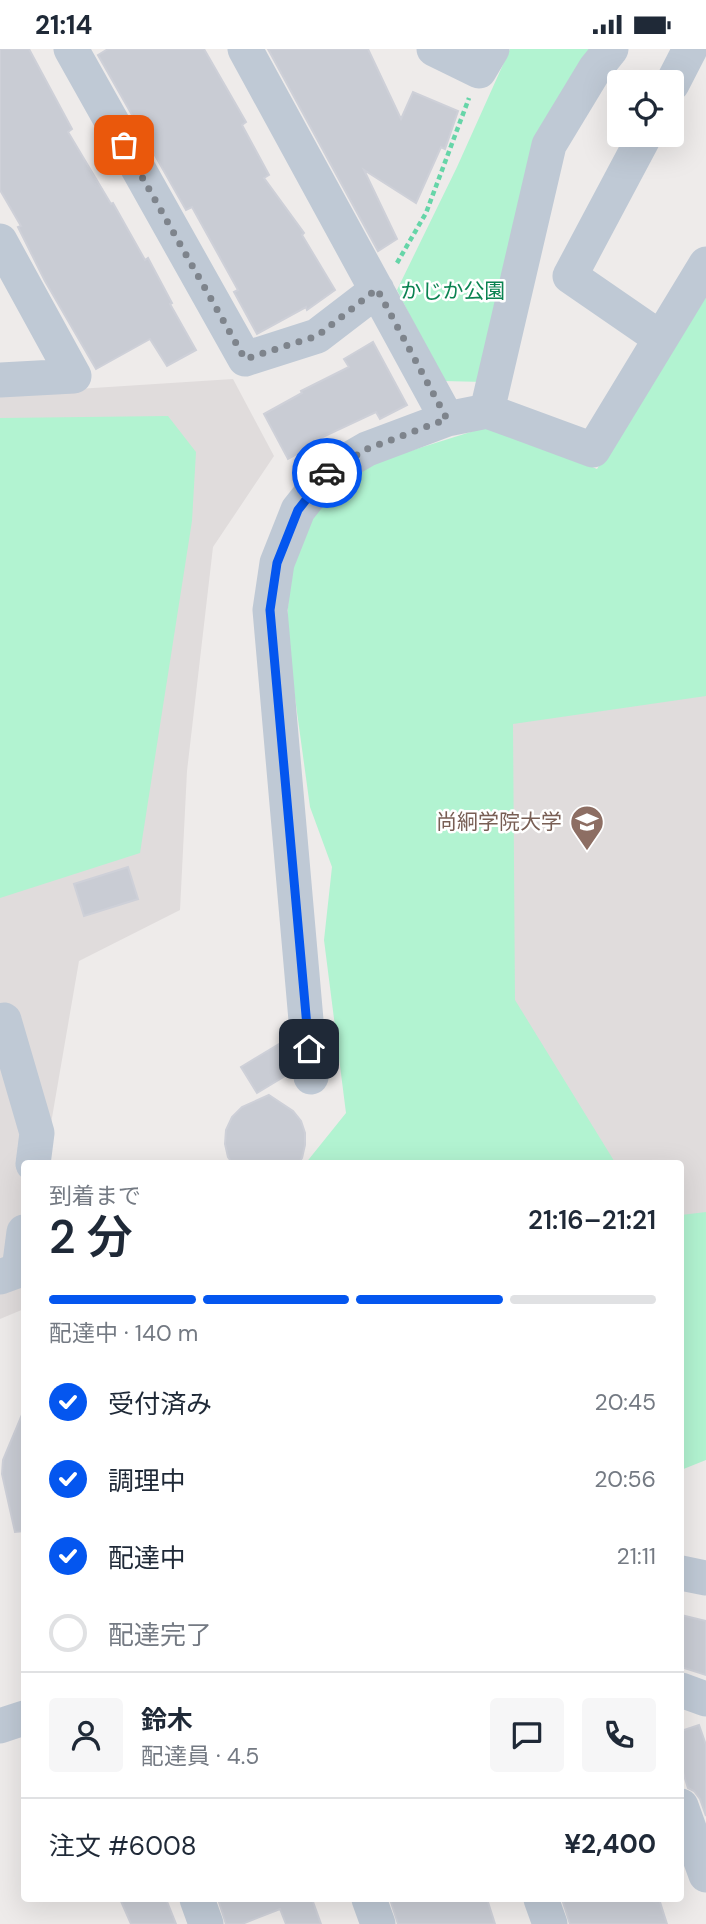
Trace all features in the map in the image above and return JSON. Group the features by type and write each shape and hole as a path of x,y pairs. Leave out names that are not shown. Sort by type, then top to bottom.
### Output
{"street":[{"path":"71,49 245,359 317,336 386,278"},
{"path":"245,49 386,278 447,419"},
{"path":"433,49 485,60"},
{"path":"487,411 549,145 595,69 611,49"},
{"path":"679,70 690,49"},
{"path":"639,147 570,277 660,338"},
{"path":"0,241 74,376 0,380"},
{"path":"311,1077 270,610 277,563 298,510 329,471 367,449 447,419 487,411 593,450 706,264"},
{"path":"4,1020 37,1133 34,1160"},
{"path":"0,1276 19,1270 21,1255"},
{"path":"684,1574 706,1578"},
{"path":"684,1691 706,1699"},
{"path":"0,1726 21,1719"},
{"path":"684,1814 706,1875"},
{"path":"198,1902 206,1924"},
{"path":"370,1902 378,1924"},
{"path":"542,1902 550,1924"}],"path":[{"path":"386,278 426,213 485,60"}],"shaded area":[{"path":"233,379 274,456 213,547 187,771 180,910 79,961 45,1160 21,1160 21,1310 0,1319 0,394"},
{"name":"尚絅学院大学","path":"706,643 706,1289 684,1295 684,1160 584,1160 483,1003 453,701"}],"green space":[{"name":"かじか公園","path":"510,49 597,49 485,382 443,381 397,290 457,167"},
{"path":"706,297 706,696 513,724 515,1000 614,1160 308,1160 346,1113 324,940 332,867 310,807 286,632 292,557 318,508 365,465 493,425 597,469"},
{"path":"168,416 196,452 192,521 140,853 0,898 0,418"},
{"path":"706,1212 706,1460 684,1469 684,1215"}],"building":[{"path":"0,49 29,49 72,129 68,132 145,260 148,258 196,350 167,366 150,339 96,369 45,281 18,227 21,226 0,190"},
{"path":"108,49 204,49 246,122 242,125 269,175 264,178 304,233 302,235 335,290 307,310 306,307 257,334 234,292 238,290 192,207 186,210 98,55"},
{"path":"268,49 368,49 401,119 413,92 458,111 445,149 441,147 416,203 364,170 397,239 378,251"},
{"path":"373,342 407,405 380,419 376,412 314,441 315,444 288,459 264,414 302,393 301,391 349,367 344,359"},
{"path":"128,867 138,899 84,916 74,884"},
{"path":"279,1044 289,1060 290,1073 257,1093 241,1067"},
{"path":"269,1095 293,1111 301,1121 305,1133 301,1160 230,1160 225,1144 226,1130 232,1117 242,1107"},
{"path":"21,1417 21,1531 15,1532 2,1474 3,1460"},
{"path":"684,1616 706,1621 706,1675 684,1668"},
{"path":"699,1725 706,1745 706,1816 700,1799 688,1788 684,1775 684,1730"},
{"path":"121,1902 167,1902 176,1924 131,1924"},
{"path":"219,1902 313,1902 321,1924 286,1924 280,1909 242,1924 226,1924"},
{"path":"391,1902 488,1902 495,1924 398,1924"},
{"path":"563,1902 660,1902 667,1924 570,1924"}],"way so far":[{"path":"124,145 245,359 317,336 377,289 447,419 367,449 327,473"}],"place":[{"name":"尚絅学院大学","path":"587,852"}],"route":[{"path":"309,1049 270,610 277,563 298,510 327,473"}]}
